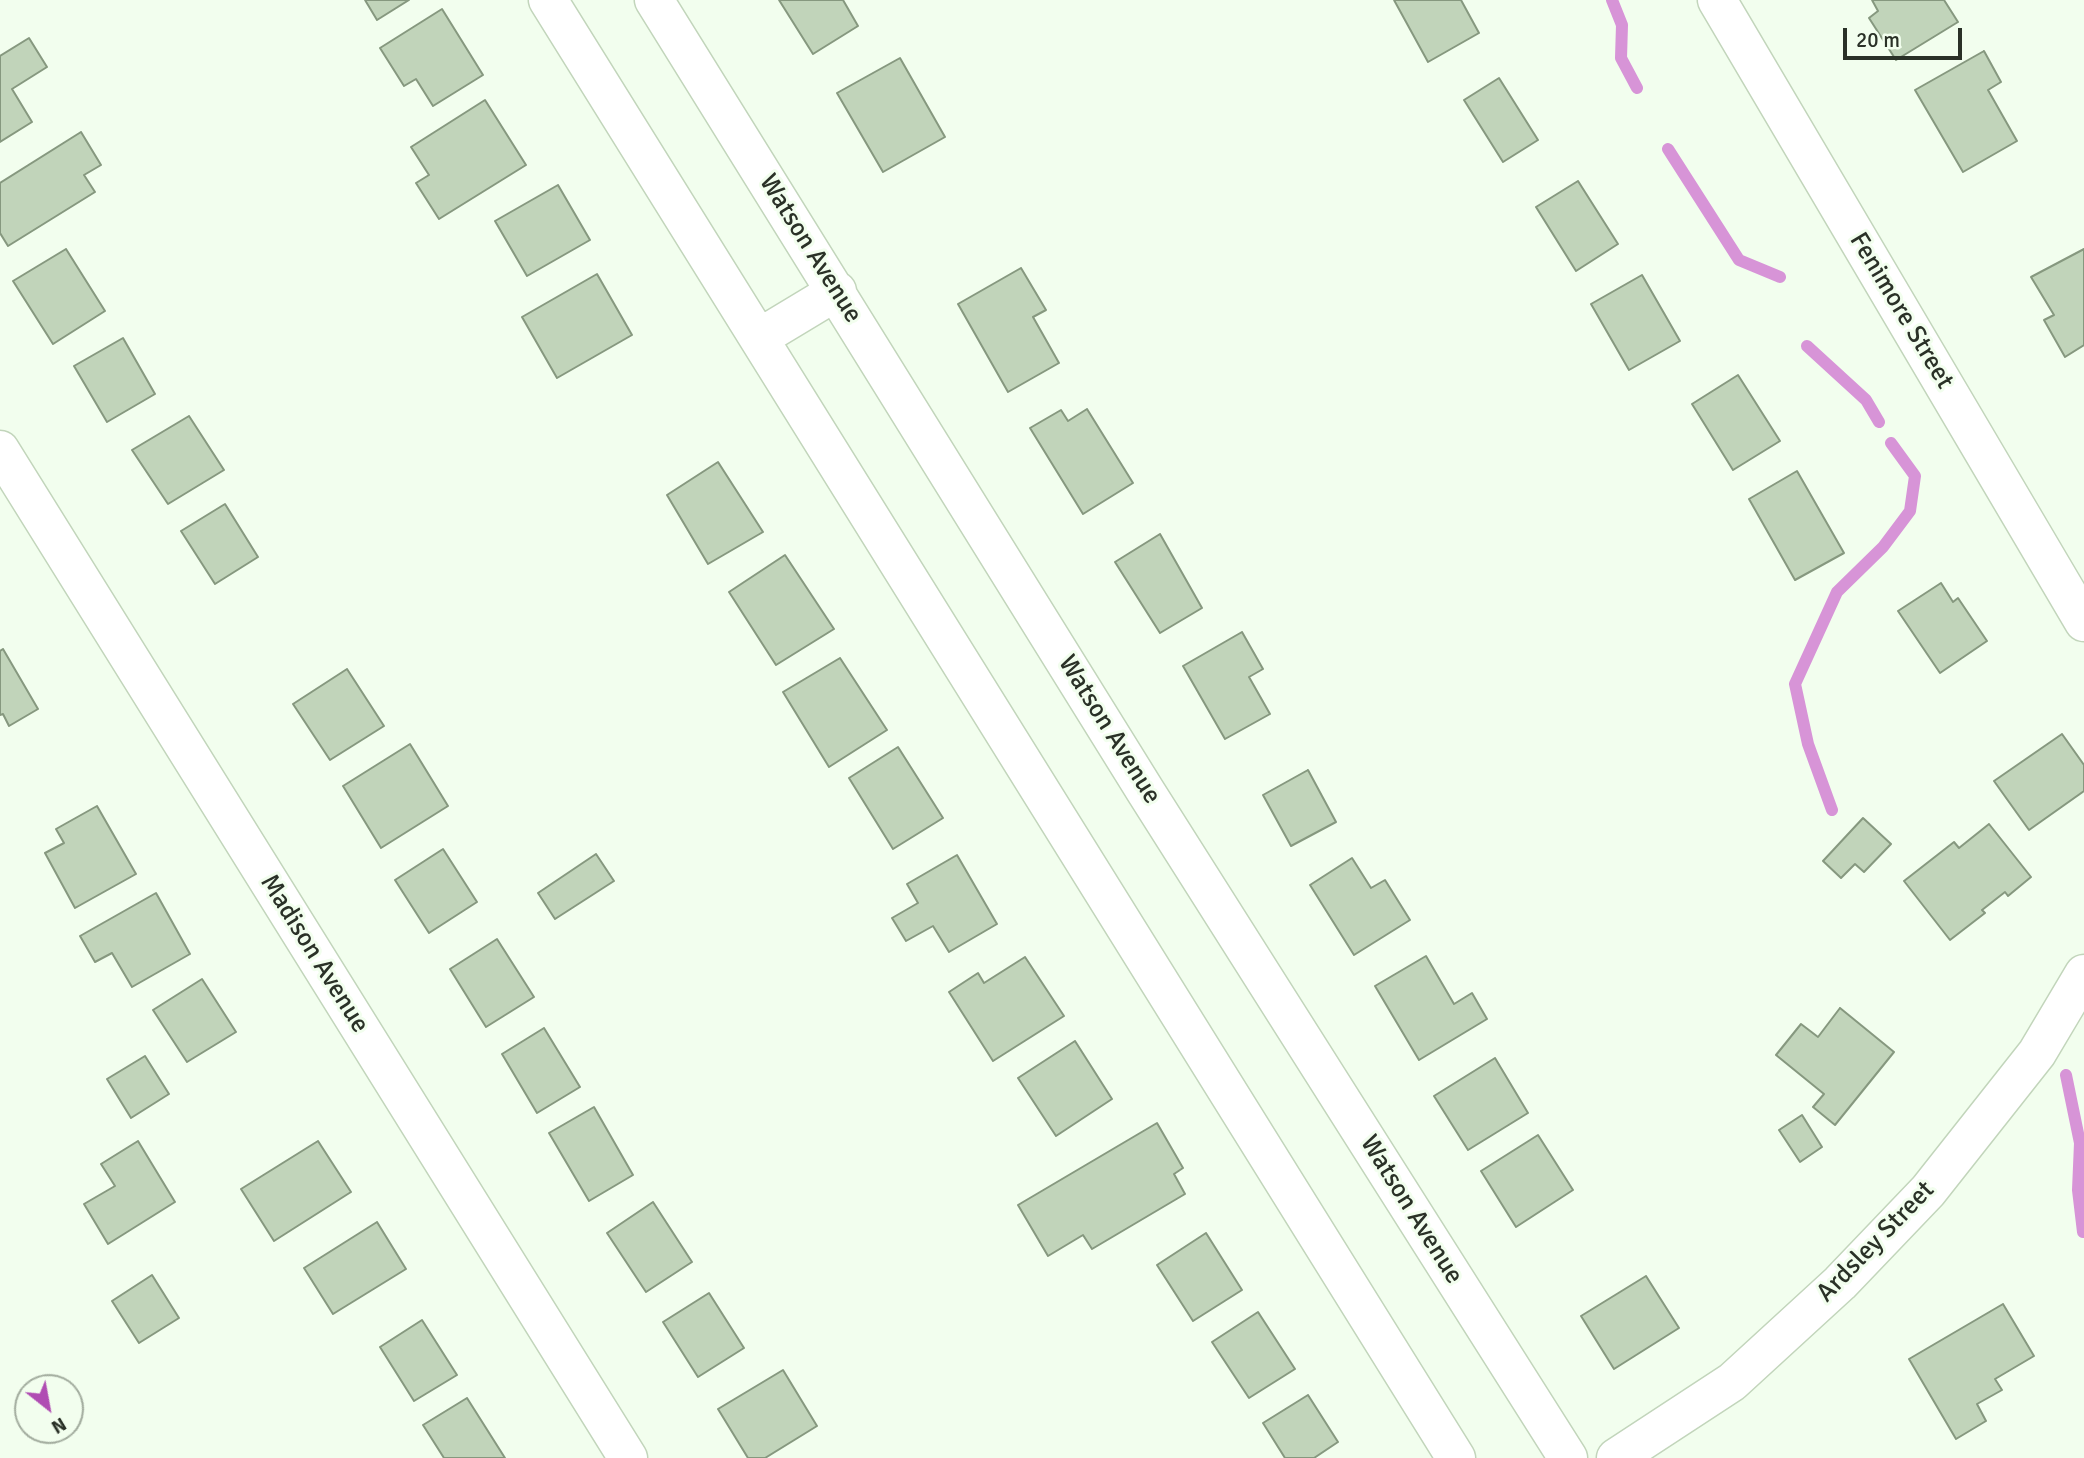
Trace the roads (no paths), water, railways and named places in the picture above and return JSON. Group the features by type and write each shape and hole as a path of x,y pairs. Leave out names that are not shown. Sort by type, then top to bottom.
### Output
{"street":[{"path":"548,0 1456,1458"},
{"name":"Watson Avenue","path":"654,0 1146,792 1568,1458"},
{"name":"Fenimore Street","path":"1717,0 2084,622"},
{"path":"760,338 837,291"},
{"name":"Madison Avenue","path":"0,450 628,1458"},
{"name":"Ardsley Street","path":"1616,1458 1732,1381 1840,1283 1928,1191 2037,1053 2084,974"}],"waterway":[{"path":"1612,0 1622,25 1621,58 1637,88"},
{"path":"1668,149 1739,260 1780,277"},
{"path":"1807,346 1866,400 1879,422"},
{"path":"1832,810 1808,744 1795,684 1837,592 1883,547 1910,511 1915,476 1891,443"},
{"path":"2066,1075 2080,1143 2078,1190 2083,1232"}]}
